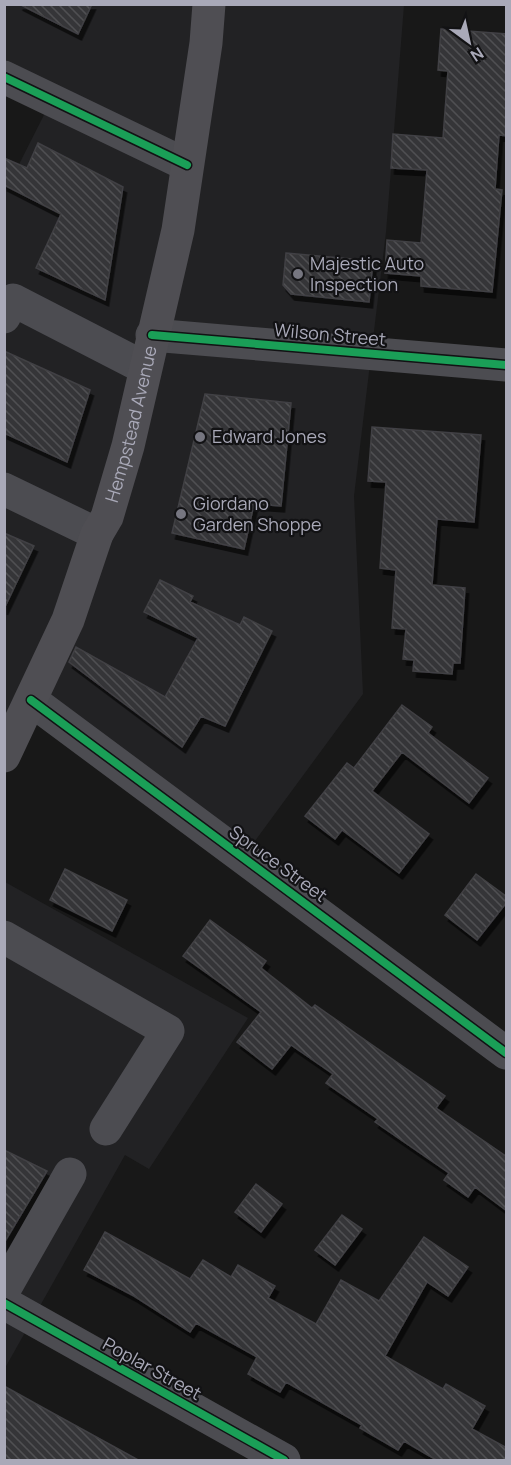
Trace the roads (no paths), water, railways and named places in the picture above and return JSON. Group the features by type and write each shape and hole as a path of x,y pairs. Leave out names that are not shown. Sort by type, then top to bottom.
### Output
{"main road":[{"name":"Hempstead Avenue","path":"4,756 68,620 97,534 107,517 128,446 178,230 206,43 209,4"}],"street":[{"path":"4,77 187,165"},
{"path":"8,308 145,368"},
{"name":"Wilson Street","path":"152,335 507,365"},
{"path":"4,489 97,534"},
{"name":"Spruce Street","path":"31,700 507,1053"},
{"path":"4,937 168,1031 106,1129"},
{"path":"4,1290 70,1174"},
{"name":"Poplar Street","path":"4,1303 284,1461"}],"place":[{"name":"Majestic Auto Inspection","path":"298,274"},
{"name":"Edward Jones","path":"200,437"},
{"name":"Giordano Garden Shoppe","path":"181,514"}]}
